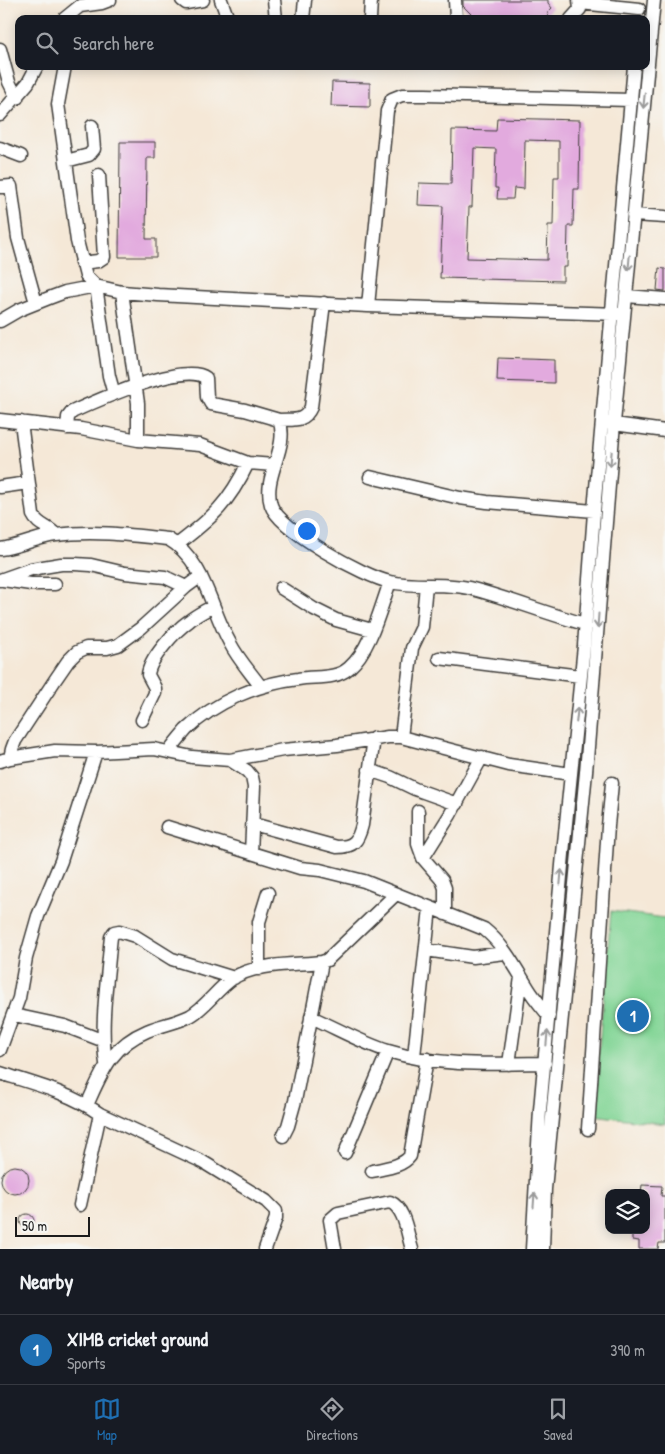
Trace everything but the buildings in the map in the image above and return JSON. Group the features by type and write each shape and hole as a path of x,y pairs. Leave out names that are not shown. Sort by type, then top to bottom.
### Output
{"street":[{"path":"68,15 80,3 102,3 110,0"},
{"path":"182,0 186,3 203,0"},
{"path":"221,0 227,15"},
{"path":"274,0 276,15"},
{"path":"304,15 305,0"},
{"path":"370,15 371,0"},
{"path":"455,0 456,15"},
{"path":"650,41 654,0"},
{"path":"575,15 580,9 580,1 639,9"},
{"path":"0,53 3,73 17,98"},
{"path":"0,115 28,84 35,70"},
{"path":"64,70 58,104 76,241 86,276 96,286 109,376 114,394"},
{"path":"543,1249 545,1189 586,772 608,423 611,314 634,70"},
{"path":"532,1249 545,1063 594,511 625,314 647,70"},
{"path":"368,306 387,111 392,99 402,95 425,94 630,100"},
{"path":"66,161 89,155 94,149 92,126"},
{"path":"0,148 21,156"},
{"path":"81,263 98,261 104,257 99,175"},
{"path":"0,187 11,186 18,238 36,303"},
{"path":"633,216 665,217"},
{"path":"0,320 65,292 96,286 122,292 368,306 625,314"},
{"path":"122,292 134,386 138,403 138,440"},
{"path":"626,296 665,299"},
{"path":"67,428 68,417 72,412 134,386 184,374 196,374 206,378 207,397 212,404 245,410 278,420 305,417 311,407 324,303"},
{"path":"0,420 67,428 138,440 200,444 248,463 274,465"},
{"path":"278,420 282,436 271,478 272,506 279,517 308,541 371,575 390,582 471,589 585,624"},
{"path":"21,422 33,515 39,524 52,530 56,535"},
{"path":"608,423 665,431"},
{"path":"178,544 219,510 231,494 248,463"},
{"path":"370,477 460,498 594,511"},
{"path":"0,487 28,483"},
{"path":"0,549 56,535 100,534 141,536 168,539 178,544 190,556 201,576 231,645 261,688"},
{"path":"55,584 31,584 0,580 31,569 60,564 75,564 91,565 125,573 165,577 186,587"},
{"path":"5,759 55,680 68,661 77,652 86,648 107,648 118,645 141,628 186,587 201,576"},
{"path":"169,751 186,730 203,716 246,691 298,679 335,676 343,672 358,657 372,630 390,582"},
{"path":"401,736 412,648 422,628 426,585"},
{"path":"281,588 314,609 336,620 372,630"},
{"path":"142,720 155,693 155,688 148,675 152,664 172,636 189,621 213,606"},
{"path":"439,658 580,676"},
{"path":"5,759 55,752 96,752 154,748 192,757 230,760 284,750 401,736 510,765 571,774"},
{"path":"253,824 337,848 346,848 355,843 359,837 374,738"},
{"path":"0,1050 19,998 26,958 38,916 69,838 96,752"},
{"path":"423,858 457,804 482,757"},
{"path":"230,760 247,771 252,777 254,787 251,853"},
{"path":"369,770 457,804"},
{"path":"588,1129 612,783"},
{"path":"418,811 418,844 423,858 442,880 445,888 445,914"},
{"path":"167,827 300,868 340,874 364,881 484,929 493,936 506,953 529,990 549,1016"},
{"path":"259,969 259,922 268,893"},
{"path":"87,1105 106,1063 122,1046 134,1037 192,1015 217,990 234,978 249,971 327,960 396,894"},
{"path":"372,1171 406,1161 412,1152 430,908"},
{"path":"106,1063 104,1041 110,946 111,937 114,932 119,931 135,936 172,959 234,978"},
{"path":"426,950 474,957 506,953"},
{"path":"283,1136 295,1101 322,962"},
{"path":"509,1064 521,977"},
{"path":"14,1015 65,1026 104,1041"},
{"path":"311,1017 388,1051 420,1058 459,1064 545,1063"},
{"path":"345,1153 388,1051"},
{"path":"0,1073 58,1092 87,1105 100,1114 203,1162 273,1206 276,1211 276,1218 265,1249"},
{"path":"80,1205 100,1114"},
{"path":"335,1249 330,1220 338,1213 390,1202 396,1204 400,1210 412,1249"}],"green space":[{"path":"611,911 665,918 665,1124 593,1115"}],"place":[{"name":"XIMB cricket ground","path":"633,1016"}]}
